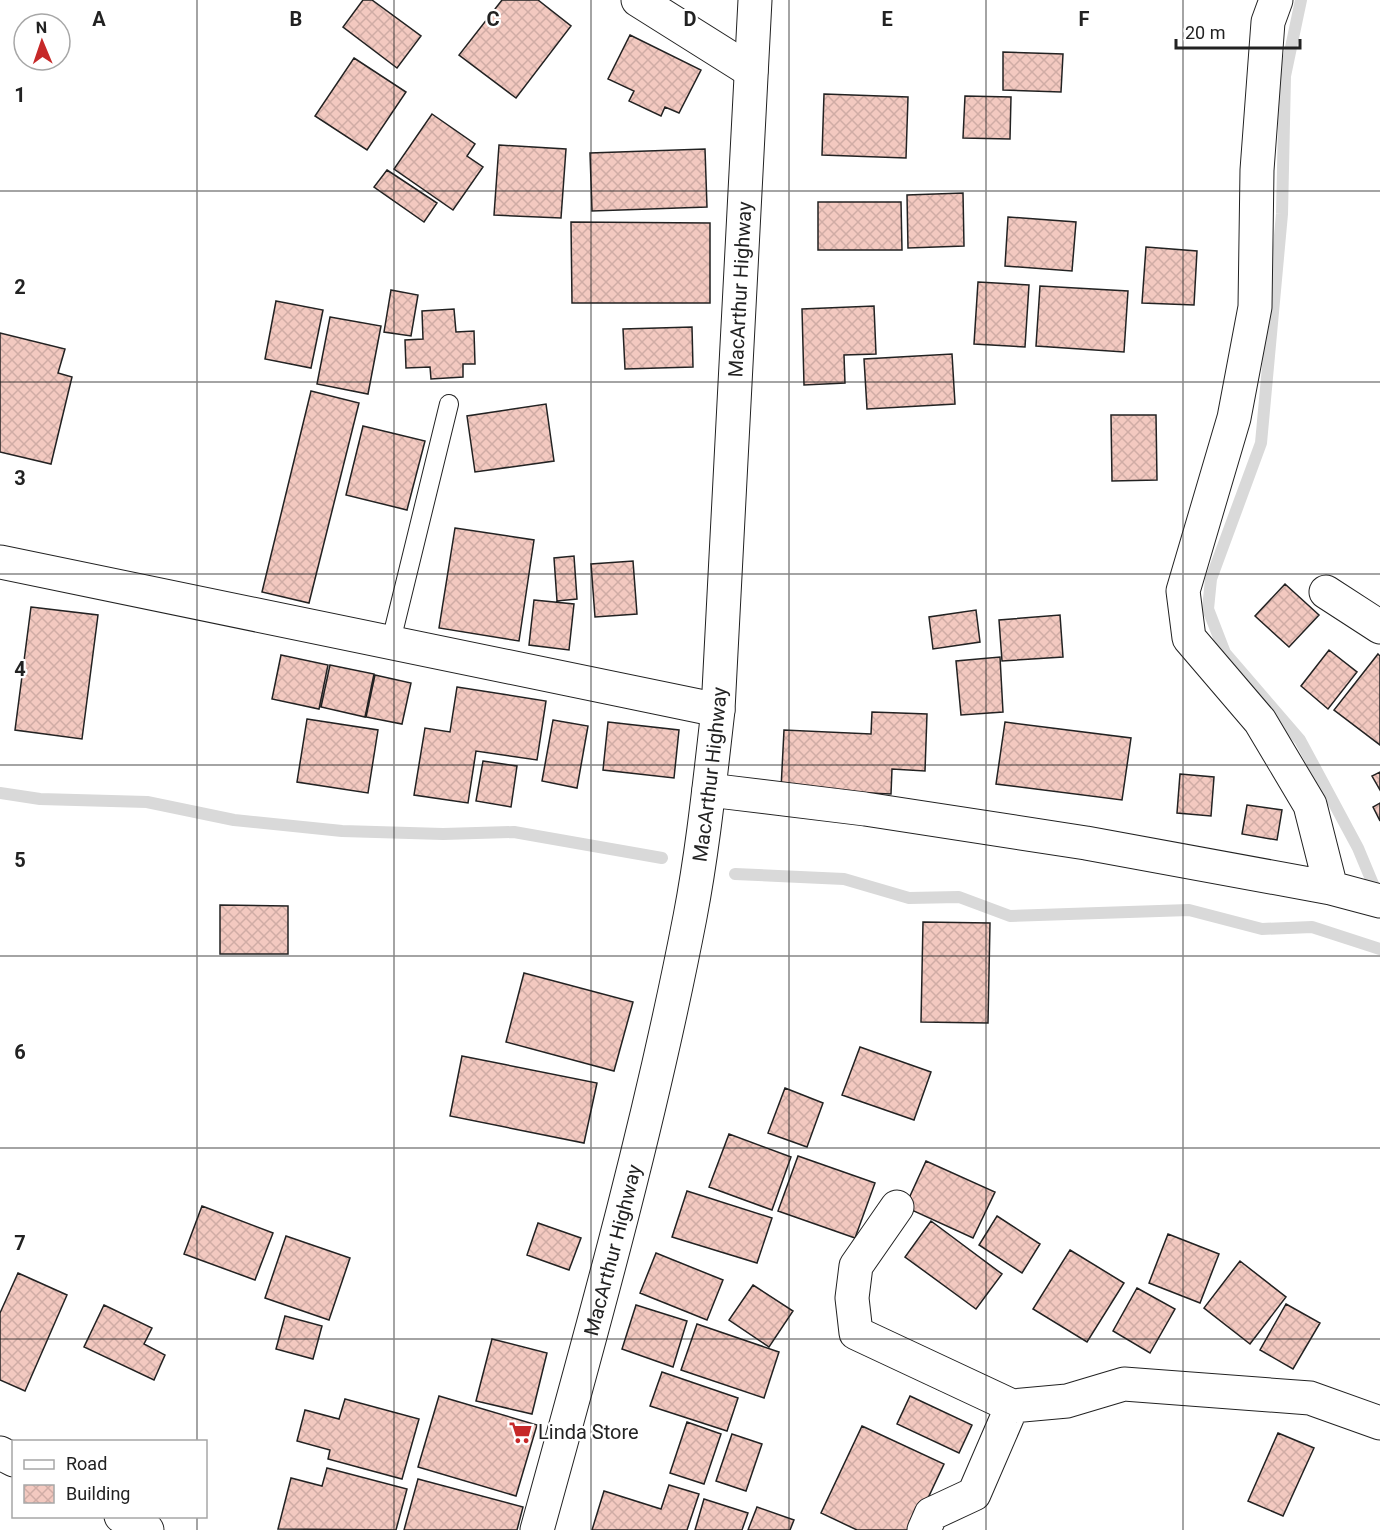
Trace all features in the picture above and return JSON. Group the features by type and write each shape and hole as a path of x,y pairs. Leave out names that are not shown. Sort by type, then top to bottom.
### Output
{"street":[{"path":"638,0 751,71"},
{"name":"MacArthur Highway","path":"537,1530 602,1294 658,1066 690,916 709,790 718,710 755,0"},
{"path":"1276,0 1268,22 1257,170 1255,307 1234,418 1183,591 1189,638 1260,721 1310,805 1356,895"},
{"path":"0,562 718,710"},
{"path":"1326,592 1380,627"},
{"path":"709,790 865,808 1086,843 1356,895"},
{"path":"897,1208 856,1266 852,1298 856,1333 1012,1406 1067,1401 1124,1384 1310,1398 1380,1423"},
{"path":"924,1530 931,1514 974,1494 1012,1406"},
{"path":"125,1518 147,1530"}],"lane":[{"path":"391,641 449,404"}],"building":[{"path":"363,0 372,0 421,36 397,68 343,27"},
{"path":"502,0 538,0 571,26 516,98 459,55"},
{"path":"630,35 701,70 679,113 665,107 661,116 629,101 634,91 608,79"},
{"path":"1003,52 1063,54 1061,92 1003,90"},
{"path":"354,58 406,92 367,150 315,116"},
{"path":"824,94 908,97 906,158 822,155"},
{"path":"965,96 1011,97 1010,139 963,138"},
{"path":"432,114 475,144 467,156 483,167 453,210 394,169"},
{"path":"499,145 566,149 561,218 494,215"},
{"path":"705,149 707,207 592,211 590,153"},
{"path":"387,170 437,203 424,222 374,187"},
{"path":"963,193 964,246 908,248 907,195"},
{"path":"818,202 901,202 902,250 818,250"},
{"path":"1008,217 1076,222 1072,271 1005,266"},
{"path":"571,222 710,223 710,303 572,303"},
{"path":"1146,247 1197,251 1194,305 1142,303"},
{"path":"978,282 1029,285 1025,347 974,344"},
{"path":"1040,286 1128,291 1124,352 1036,346"},
{"path":"391,290 418,295 411,336 384,332"},
{"path":"276,301 323,310 311,368 265,359"},
{"path":"874,306 876,354 844,355 845,383 804,385 802,309"},
{"path":"454,309 456,332 474,331 475,364 463,364 463,377 431,379 430,367 406,368 405,340 423,339 422,311"},
{"path":"330,317 381,326 368,394 317,384"},
{"path":"692,327 693,367 625,369 623,329"},
{"path":"0,333 65,349 58,373 72,377 51,464 0,452"},
{"path":"952,354 955,404 867,409 864,359"},
{"path":"311,391 359,403 309,603 262,592"},
{"path":"546,404 554,461 475,472 467,416"},
{"path":"1111,415 1156,415 1157,480 1112,481"},
{"path":"363,426 425,441 407,510 346,495"},
{"path":"455,528 534,540 519,641 439,628"},
{"path":"574,556 577,599 557,601 554,558"},
{"path":"633,561 637,614 595,617 591,564"},
{"path":"1285,584 1319,615 1289,647 1255,616"},
{"path":"534,600 574,604 569,650 529,645"},
{"path":"31,607 98,615 82,739 15,730"},
{"path":"976,610 980,642 933,649 929,617"},
{"path":"1060,615 1063,657 1002,661 999,620"},
{"path":"1329,650 1357,672 1328,709 1301,686"},
{"path":"1378,654 1380,656 1380,745 1334,710"},
{"path":"281,655 328,665 319,709 272,699"},
{"path":"1000,657 1003,712 961,715 956,661"},
{"path":"330,665 374,674 365,717 321,707"},
{"path":"375,675 411,683 402,724 366,717"},
{"path":"457,687 546,701 537,760 476,751 468,803 414,795 425,728 450,732"},
{"path":"872,712 927,714 925,771 892,769 891,794 781,789 784,730 871,734"},
{"path":"307,719 378,730 368,793 297,782"},
{"path":"553,720 588,726 577,788 542,781"},
{"path":"608,722 679,730 674,778 603,770"},
{"path":"1005,722 1131,738 1122,800 996,784"},
{"path":"483,761 517,766 511,807 476,801"},
{"path":"1380,772 1380,790 1372,776"},
{"path":"1180,774 1214,777 1211,816 1177,813"},
{"path":"1380,803 1380,821 1373,807"},
{"path":"1247,805 1282,810 1277,840 1242,834"},
{"path":"220,905 288,906 288,954 220,954"},
{"path":"923,922 990,923 988,1023 921,1022"},
{"path":"524,973 633,1002 614,1071 506,1042"},
{"path":"860,1047 931,1072 914,1120 842,1095"},
{"path":"462,1056 597,1083 584,1143 450,1116"},
{"path":"785,1088 823,1103 807,1147 768,1133"},
{"path":"729,1134 791,1157 772,1210 709,1187"},
{"path":"798,1156 875,1183 855,1238 778,1211"},
{"path":"926,1161 995,1192 973,1238 905,1207"},
{"path":"687,1191 772,1218 757,1263 672,1237"},
{"path":"202,1206 273,1233 255,1280 184,1254"},
{"path":"997,1216 1040,1244 1022,1273 979,1245"},
{"path":"931,1221 1002,1274 976,1309 905,1257"},
{"path":"538,1223 581,1238 569,1270 527,1255"},
{"path":"1168,1234 1219,1254 1200,1303 1149,1283"},
{"path":"286,1236 350,1258 329,1320 265,1298"},
{"path":"1070,1250 1124,1283 1087,1342 1033,1309"},
{"path":"656,1253 723,1280 707,1320 640,1293"},
{"path":"1240,1261 1286,1297 1250,1344 1204,1308"},
{"path":"18,1273 67,1295 25,1391 0,1380 0,1313"},
{"path":"753,1285 793,1311 769,1347 729,1320"},
{"path":"1137,1288 1175,1309 1150,1353 1113,1331"},
{"path":"1286,1304 1320,1323 1293,1369 1260,1350"},
{"path":"104,1305 152,1328 144,1344 165,1355 154,1380 84,1347"},
{"path":"636,1305 687,1321 673,1367 622,1349"},
{"path":"285,1316 322,1326 313,1359 276,1349"},
{"path":"697,1324 779,1352 764,1398 681,1370"},
{"path":"492,1339 547,1353 532,1414 476,1401"},
{"path":"662,1372 738,1398 727,1431 650,1406"},
{"path":"439,1396 537,1425 516,1496 418,1467"},
{"path":"910,1396 972,1425 959,1453 897,1424"},
{"path":"345,1399 419,1419 402,1479 328,1459 330,1450 297,1441 305,1410 339,1419"},
{"path":"687,1422 721,1434 704,1484 670,1473"},
{"path":"862,1426 944,1464 913,1530 857,1530 821,1513"},
{"path":"1278,1433 1314,1448 1283,1516 1248,1501"},
{"path":"732,1434 762,1444 746,1491 716,1481"},
{"path":"327,1468 407,1489 396,1530 278,1529 291,1478 322,1486"},
{"path":"418,1479 523,1507 517,1530 404,1530"},
{"path":"669,1485 699,1494 687,1530 592,1530 604,1491 661,1509"},
{"path":"704,1499 748,1513 742,1530 695,1530"},
{"path":"757,1507 794,1520 790,1530 748,1530"}],"waterway":[{"path":"1301,0 1285,76 1282,214 1261,443 1211,579 1208,609 1225,653 1300,740 1358,848 1378,896"},
{"path":"0,793 40,799 147,802 234,820 342,831 443,834 514,832 662,858"},
{"path":"735,874 844,879 909,898 959,897 1010,916 1189,910 1262,929 1312,927 1380,949"}],"place":[{"name":"Linda Store","path":"520,1432"}]}
